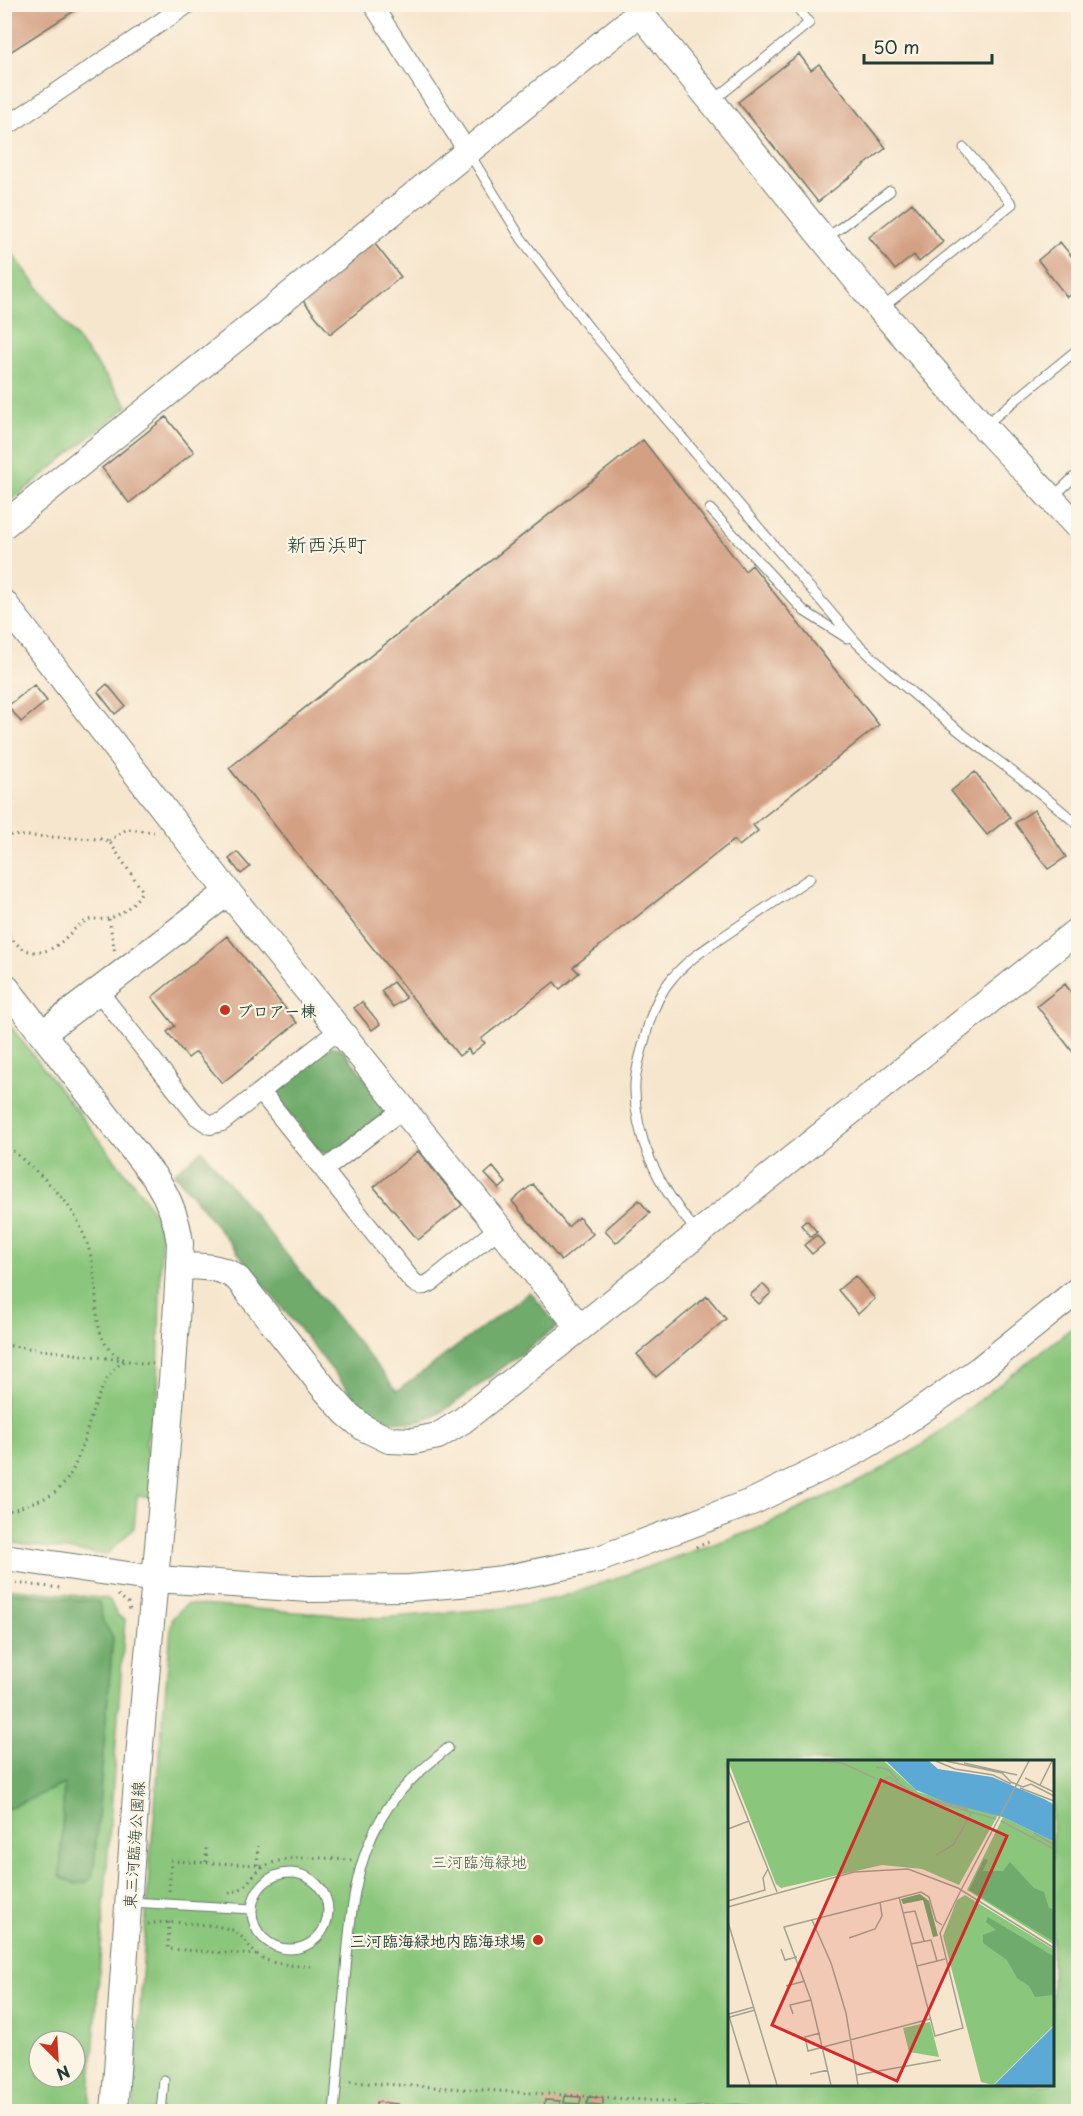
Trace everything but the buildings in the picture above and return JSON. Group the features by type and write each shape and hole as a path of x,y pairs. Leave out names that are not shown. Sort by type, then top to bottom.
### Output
{"street":[{"path":"4,128 188,4"},
{"path":"372,4 468,152"},
{"path":"4,525 468,152 642,7 712,102 880,309 983,426 1078,527"},
{"path":"4,603 228,892 580,1328"},
{"path":"43,1033 228,892"},
{"path":"179,1266 219,1268 230,1272 346,1413 364,1428 389,1440 424,1440 438,1436 450,1429 699,1234 1078,930"},
{"path":"109,984 196,1116 205,1123 216,1125 222,1122 339,1029"},
{"name":"東三河臨海公園線","path":"4,986 43,1033 164,1191 178,1229 179,1266 173,1366 139,1759 114,2112"},
{"path":"261,1092 418,1285 429,1284 499,1228"},
{"path":"324,1170 403,1109"},
{"path":"4,1557 156,1579 309,1588 409,1588 503,1579 599,1559 754,1501 855,1452 896,1428 980,1369 1078,1290"}],"lane":[{"path":"712,102 809,23 795,4"},
{"path":"880,309 1012,204 964,148"},
{"path":"468,152 521,238 589,328 855,642 893,678 1046,796 1078,825"},
{"path":"824,240 890,191"},
{"path":"983,426 1078,348"},
{"path":"1051,498 1074,477"},
{"path":"710,509 804,611 855,642"},
{"path":"699,1234 685,1218 651,1166 643,1139 636,1107 635,1082 648,1023 658,998 672,977 691,959 810,878"},
{"path":"334,2112 357,1874 382,1817 423,1767 448,1748"},
{"path":"282,1874 292,1874 308,1878 316,1884 325,1896 328,1912 326,1924 319,1935 303,1947 291,1949 274,1946 264,1940 255,1926 252,1909 255,1897 266,1882 282,1874"},
{"path":"129,1902 252,1909"},
{"path":"161,2112 164,2080"},
{"path":"686,2107 765,2109"}],"path":[{"path":"109,841 127,829 155,832"},
{"path":"4,835 109,841 142,890 140,896 116,916 109,919 86,921 52,950 28,952 21,949 4,929"},
{"path":"109,919 109,984"},
{"path":"4,1143 56,1192 75,1217 89,1246 100,1332 105,1346 125,1360"},
{"path":"4,1345 173,1366"},
{"path":"4,1511 50,1496 64,1482 77,1460 105,1382 116,1366 125,1360"},
{"path":"691,1549 710,1542"},
{"path":"4,1582 61,1588"},
{"path":"118,1595 128,1603 132,1618"},
{"path":"206,1846 206,1862"},
{"path":"257,1865 258,1846"},
{"path":"224,1894 242,1889 263,1867 290,1857 362,1861"},
{"path":"162,1891 169,1891 171,1861 263,1867"},
{"path":"169,1922 168,1949 257,1955"},
{"path":"145,1927 152,1923 169,1922 232,1930 257,1955 271,1962 313,1967"},
{"path":"336,2082 686,2107"},
{"path":"765,2109 839,2112"}],"green space":[{"path":"9,249 128,406 5,506 4,250"},
{"path":"4,1018 141,1193 154,1214 161,1234 158,1392 146,1442 152,1498 137,1496 134,1528 106,1555 5,1542"},
{"path":"329,1046 342,1049 384,1101 384,1115 334,1155 320,1152 278,1099 279,1086"},
{"path":"202,1150 397,1391 530,1292 558,1326 435,1416 410,1423 383,1419 353,1396 174,1173"},
{"name":"三河臨海緑地","path":"1078,1323 1078,2111 133,2112 149,1872 172,1619 186,1604 380,1618 505,1608 561,1597 754,1530 868,1477 922,1445"},
{"path":"5,1588 109,1599 117,1615 125,1620 89,2111 5,2112"},
{"path":"5,1592 99,1602 103,1622 113,1637 94,1867 92,1877 87,1882 76,1884 60,1877 64,1784 5,1810"}],"place":[{"name":"ブロアー棟","path":"225,1010"},
{"name":"三河臨海緑地内臨海球場","path":"538,1940"}],"district":[{"name":"新西浜町","path":"327,544"}]}
